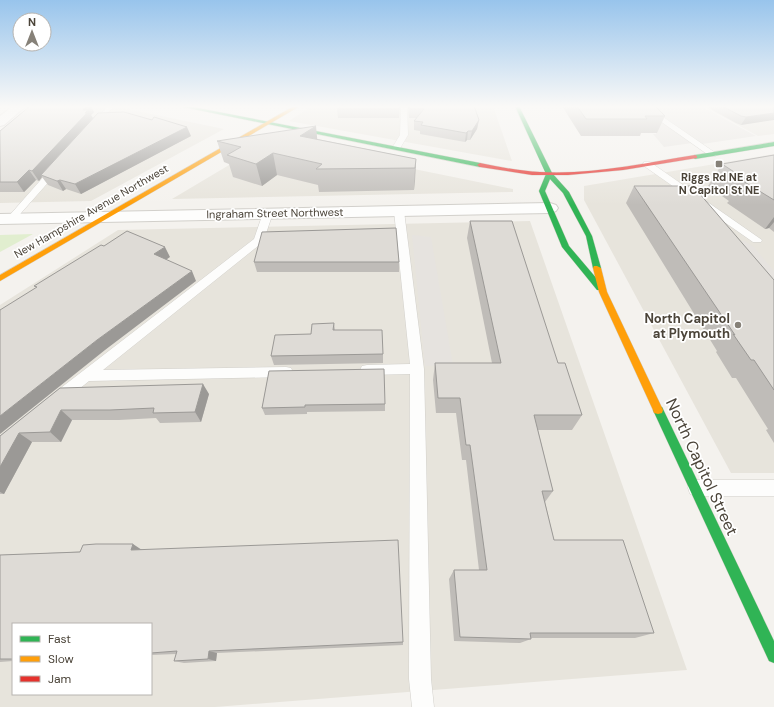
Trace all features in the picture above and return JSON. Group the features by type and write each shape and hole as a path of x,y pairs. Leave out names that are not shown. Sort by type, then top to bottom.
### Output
{"main road":[{"name":"New Hampshire Avenue Northwest","path":"0,278 240,139"},
{"path":"350,139 510,170 549,174 598,172 774,144"},
{"path":"533,139 549,174 566,192 589,236 603,292"},
{"path":"549,174 542,191 566,247 603,292"},
{"name":"North Capitol Street","path":"603,292 774,656"}],"street":[{"name":"Ingraham Street Northwest","path":"5,219 550,208"}],"lane":[{"path":"396,148 402,139"},
{"path":"691,139 713,154"},
{"path":"5,219 63,160"},
{"path":"647,164 757,240"},
{"path":"399,211 417,369 420,679 423,707"},
{"path":"49,406 259,240 268,213"},
{"path":"354,371 417,369"},
{"path":"86,376 299,372"},
{"path":"696,488 774,488"}],"shaded area":[{"path":"0,139 206,139 91,201 0,203"},
{"path":"389,139 504,139 512,161"},
{"path":"657,139 686,139 692,143 664,147"},
{"path":"695,139 736,139 702,144"},
{"path":"271,140 513,189 513,192 172,199"},
{"path":"774,154 774,473 731,473 584,200 584,186"},
{"path":"530,221 687,670 215,707 0,707 0,305 118,230"},
{"path":"412,235 431,237 453,365 425,366"},
{"path":"730,241 745,241 754,247 774,271 774,295"}],"green space":[{"path":"33,234 0,252 0,235"}],"building":[{"path":"0,139 62,139 32,171 29,170 17,182 0,182"},
{"path":"74,139 163,139 75,184 60,180 57,181 41,175"},
{"path":"230,139 315,139 416,159 415,168 316,169 322,164 273,153 256,164 227,155 241,147 217,141"},
{"path":"774,155 774,200 743,181 748,181 722,164"},
{"path":"634,186 693,186 774,280 774,390 754,360 751,360 733,334 735,335"},
{"path":"470,221 512,221 558,363 565,363 582,415 534,415 553,491 542,491 554,540 623,540 654,633 530,633 531,639 460,637 454,570 487,570 470,445 466,445 460,398 438,398 435,363 501,363"},
{"path":"396,228 399,262 254,262 262,232"},
{"path":"127,231 165,247 154,254 192,271 97,340 0,416 0,310 37,287 34,286 101,245 104,246"},
{"path":"334,323 333,330 382,330 383,354 271,356 275,335 311,334 312,324"},
{"path":"384,369 385,404 305,405 305,407 262,408 269,371"},
{"path":"203,384 195,412 153,413 154,408 61,410 50,432 19,433 0,467 0,436 60,388"},
{"path":"398,540 403,642 209,651 208,659 174,661 177,651 152,653 152,623 12,623 12,659 0,659 0,555 80,552 83,545 96,544 133,544 131,550"}],"traffic: fast":[{"path":"348,139 480,165"},
{"path":"533,139 549,174 566,192 589,236 597,268"},
{"path":"695,157 774,144"},
{"path":"549,174 542,191 566,247 600,288"},
{"path":"658,410 774,656"}],"traffic: slow":[{"path":"0,278 241,139"},
{"path":"597,268 603,292 658,410"}],"traffic: jam":[{"path":"480,165 532,173 568,174 623,168 695,157"}],"place":[{"name":"Riggs Rd NE at N Capitol St NE","path":"719,164"},
{"name":"North Capitol at Plymouth","path":"738,325"}]}
